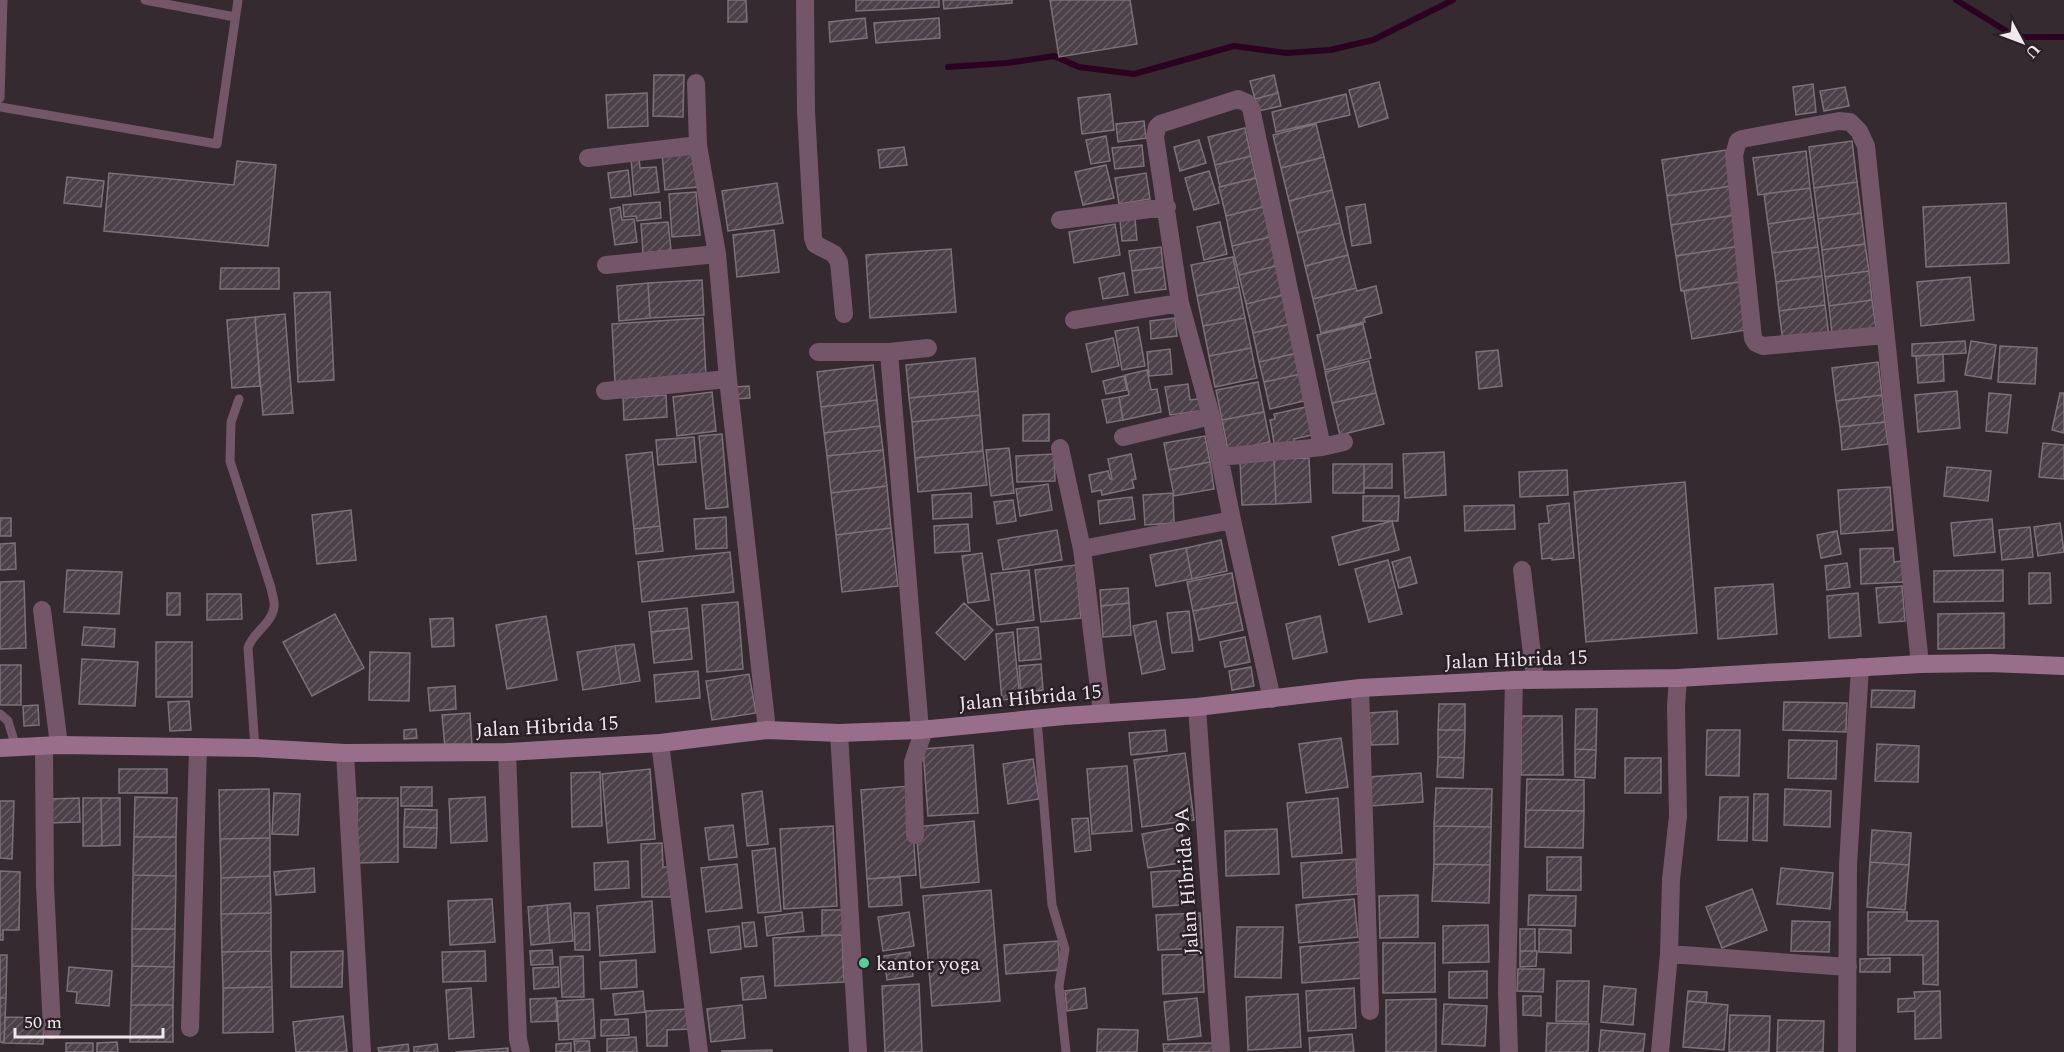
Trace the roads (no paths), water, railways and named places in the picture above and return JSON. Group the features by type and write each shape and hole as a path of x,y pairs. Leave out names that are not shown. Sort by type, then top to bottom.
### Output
{"street":[{"path":"805,0 806,111 813,238 815,244 834,254 839,262 844,314"},
{"path":"696,83 698,145 717,254 728,379 767,730"},
{"path":"1272,699 1211,416 1180,303 1155,137 1160,124 1238,99 1247,103 1251,108 1322,447"},
{"path":"1885,335 1763,346 1756,343 1734,155 1738,141 1839,121 1850,122 1859,131 1866,146 1920,664"},
{"path":"588,158 698,145"},
{"path":"1060,220 1167,207"},
{"path":"606,265 717,254"},
{"path":"1074,320 1180,303"},
{"path":"818,352 889,352 928,348"},
{"path":"889,352 922,730 913,762 915,835"},
{"path":"605,391 728,379"},
{"path":"1123,437 1211,416"},
{"path":"1220,457 1322,447 1344,442"},
{"path":"1060,448 1082,549 1102,713"},
{"path":"1082,549 1232,520"},
{"path":"1522,570 1535,680"},
{"path":"42,610 52,746 45,885 52,1030"},
{"name":"Jalan Hibrida 15","path":"8,748 52,746 255,748 345,753 507,752 660,743 767,730 839,733 922,730 1102,713 1197,707 1360,688 1514,680 1678,678 1920,664 1989,663 2064,666"},
{"path":"1846,1052 1848,865 1860,667"},
{"path":"1660,1052 1670,954 1671,880 1678,816 1676,706 1678,678"},
{"path":"1509,1052 1507,990 1514,680"},
{"path":"1360,688 1370,1011"},
{"name":"Jalan Hibrida 9A","path":"1197,707 1221,1052"},
{"path":"839,733 858,1052"},
{"path":"660,743 699,1052"},
{"path":"190,1028 198,748"},
{"path":"507,752 518,1039 521,1052"},
{"path":"345,753 362,1052"},
{"path":"1670,954 1848,967"}],"lane":[{"path":"0,98 3,0"},
{"path":"145,0 234,17"},
{"path":"0,107 217,144 238,0"},
{"path":"239,399 231,422 230,461 271,588 274,607 267,623 249,643 248,648 255,748"},
{"path":"0,714 8,721 8,748"},
{"path":"1037,719 1052,905 1065,949 1059,986 1066,1052"}],"waterway":[{"path":"948,67 1007,63 1054,56 1079,67 1134,74 1234,46 1286,53 1330,50 1373,40 1453,0"},
{"path":"1956,0 2016,37 2064,37"}],"place":[{"name":"kantor yoga","path":"864,963"}]}
